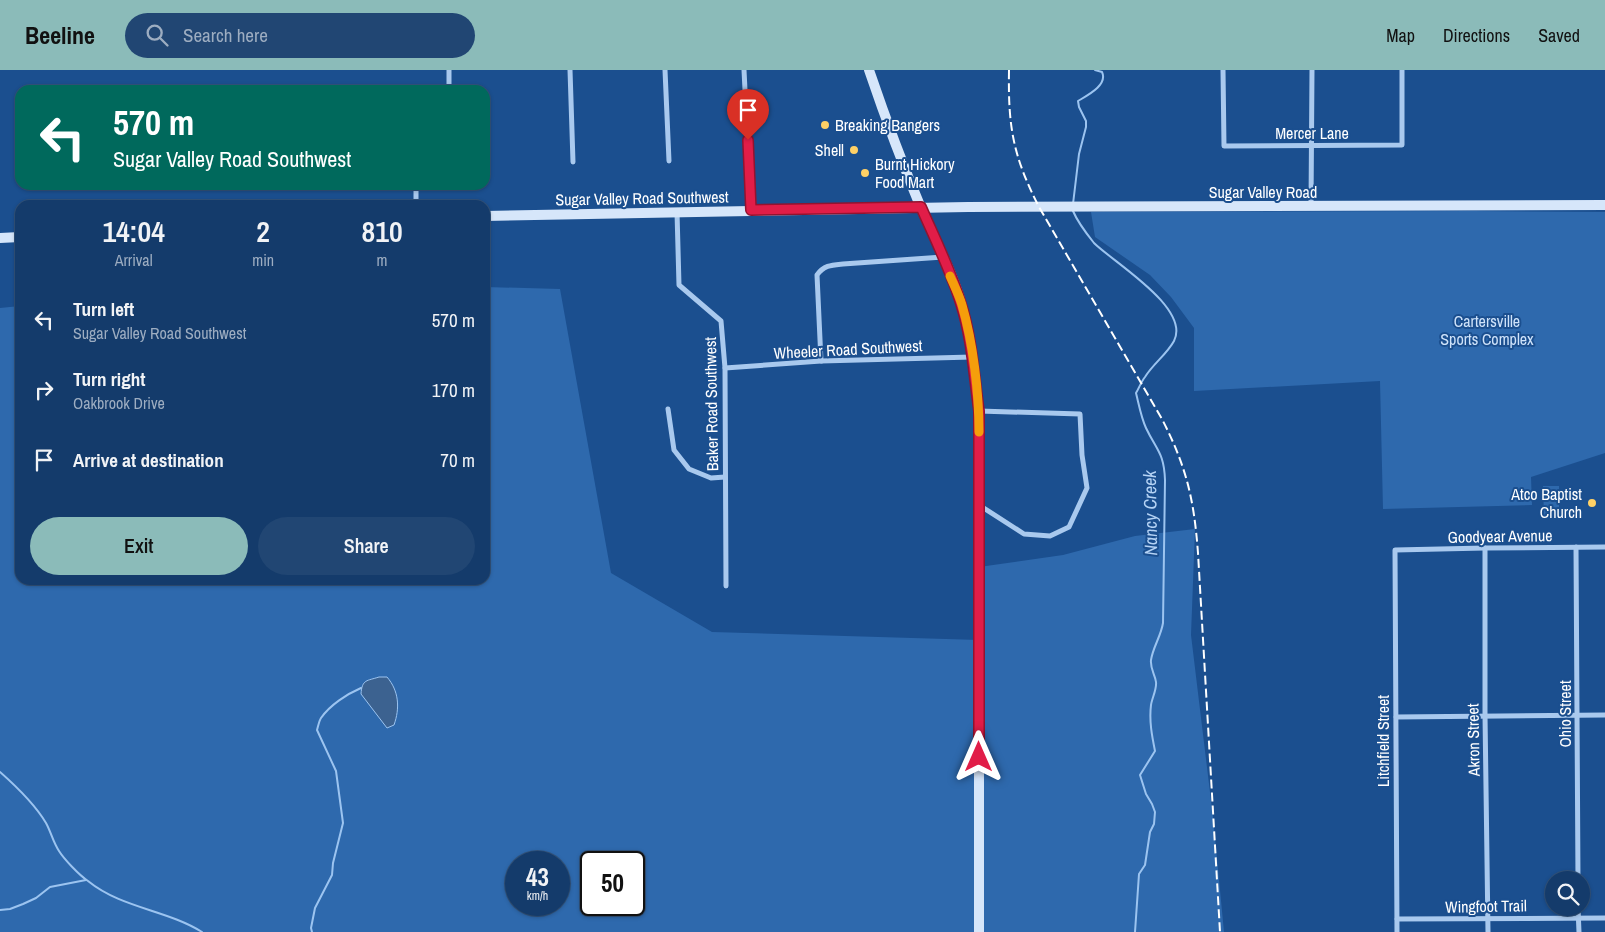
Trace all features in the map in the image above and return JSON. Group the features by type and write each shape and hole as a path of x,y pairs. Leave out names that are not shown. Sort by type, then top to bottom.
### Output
{"street":[{"path":"449,70 449,85"},
{"path":"570,70 573,162"},
{"path":"665,70 669,161"},
{"path":"744,70 751,210"},
{"path":"869,70 921,207 962,305 972,357 979,411 979,932"},
{"name":"Mercer Lane","path":"1223,70 1224,146 1402,144 1402,70"},
{"path":"1311,207 1312,70"},
{"name":"Sugar Valley Road","path":"921,207 1605,206"},
{"name":"Sugar Valley Road Southwest","path":"490,216 921,207"},
{"name":"Baker Road Southwest","path":"677,212 679,285 721,321 725,368 726,586"},
{"path":"0,238 15,237"},
{"path":"821,361 817,275 824,268 830,265 943,257"},
{"name":"Wheeler Road Southwest","path":"725,368 821,361 972,357"},
{"path":"668,409 674,450 689,469 711,478 725,477"},
{"path":"979,411 1080,414 1082,455 1087,488 1069,526 1050,536 1024,534 979,505"},
{"name":"Ohio Street","path":"1576,547 1578,871"},
{"name":"Goodyear Avenue","path":"1395,550 1605,547"},
{"name":"Akron Street","path":"1485,548 1488,932"},
{"name":"Litchfield Street","path":"1395,550 1397,932"},
{"path":"1396,717 1605,715"},
{"path":"1578,918 1579,932"},
{"name":"Wingfoot Trail","path":"1397,920 1605,918"}],"green space":[{"name":"Cartersville Sports Complex","path":"1091,212 1605,212 1605,453 1531,477 1532,505 1383,509 1380,381 1194,391 1194,328 1171,297 1150,275 1095,237"},
{"path":"490,287 560,289 611,573 712,632 979,640 979,567 1063,555 1135,536 1195,529 1191,635 1213,817 1224,932 0,932 0,308 15,306 15,585 490,585"},
{"path":"1543,486 1559,486 1559,515 1544,515"}],"shaded area":[{"path":"379,677 387,677 391,682 398,706 394,725 387,728 361,694 364,683"}],"waterway":[{"name":"Nancy Creek","path":"1073,204 1079,154 1086,127 1086,121 1078,101 1100,85 1103,77 1102,72 1095,70"},
{"name":"Nancy Creek","path":"1073,211 1094,243 1161,300 1171,314 1176,328 1174,341 1171,346 1148,372 1136,393 1144,424 1159,452 1165,480 1163,623 1151,660 1156,682 1150,717 1155,751 1140,775 1146,794 1155,812 1145,865 1139,874 1135,932"},
{"path":"312,932 315,908 332,875 333,863 343,823 336,771 317,730 321,718 334,704 361,688"},
{"path":"0,772 31,802 46,823 61,854 84,878 115,897 174,919 202,932"},
{"path":"0,910 10,909 23,904 36,898 50,887 86,880"}],"railway":[{"path":"1009,70 1011,125 1018,156 1030,189 1162,419 1178,453 1188,484 1198,553 1220,932"}],"slow traffic":[{"path":"950,276 962,305 972,357 979,411 979,432"}],"place":[{"name":"Breaking Bangers","path":"825,125"},
{"name":"Shell","path":"854,150"},
{"name":"Burnt Hickory Food Mart","path":"865,173"},
{"name":"Atco Baptist Church","path":"1592,503"}],"route":[{"path":"748,140 751,210 921,207 962,305 972,357 979,411 979,757"}]}
